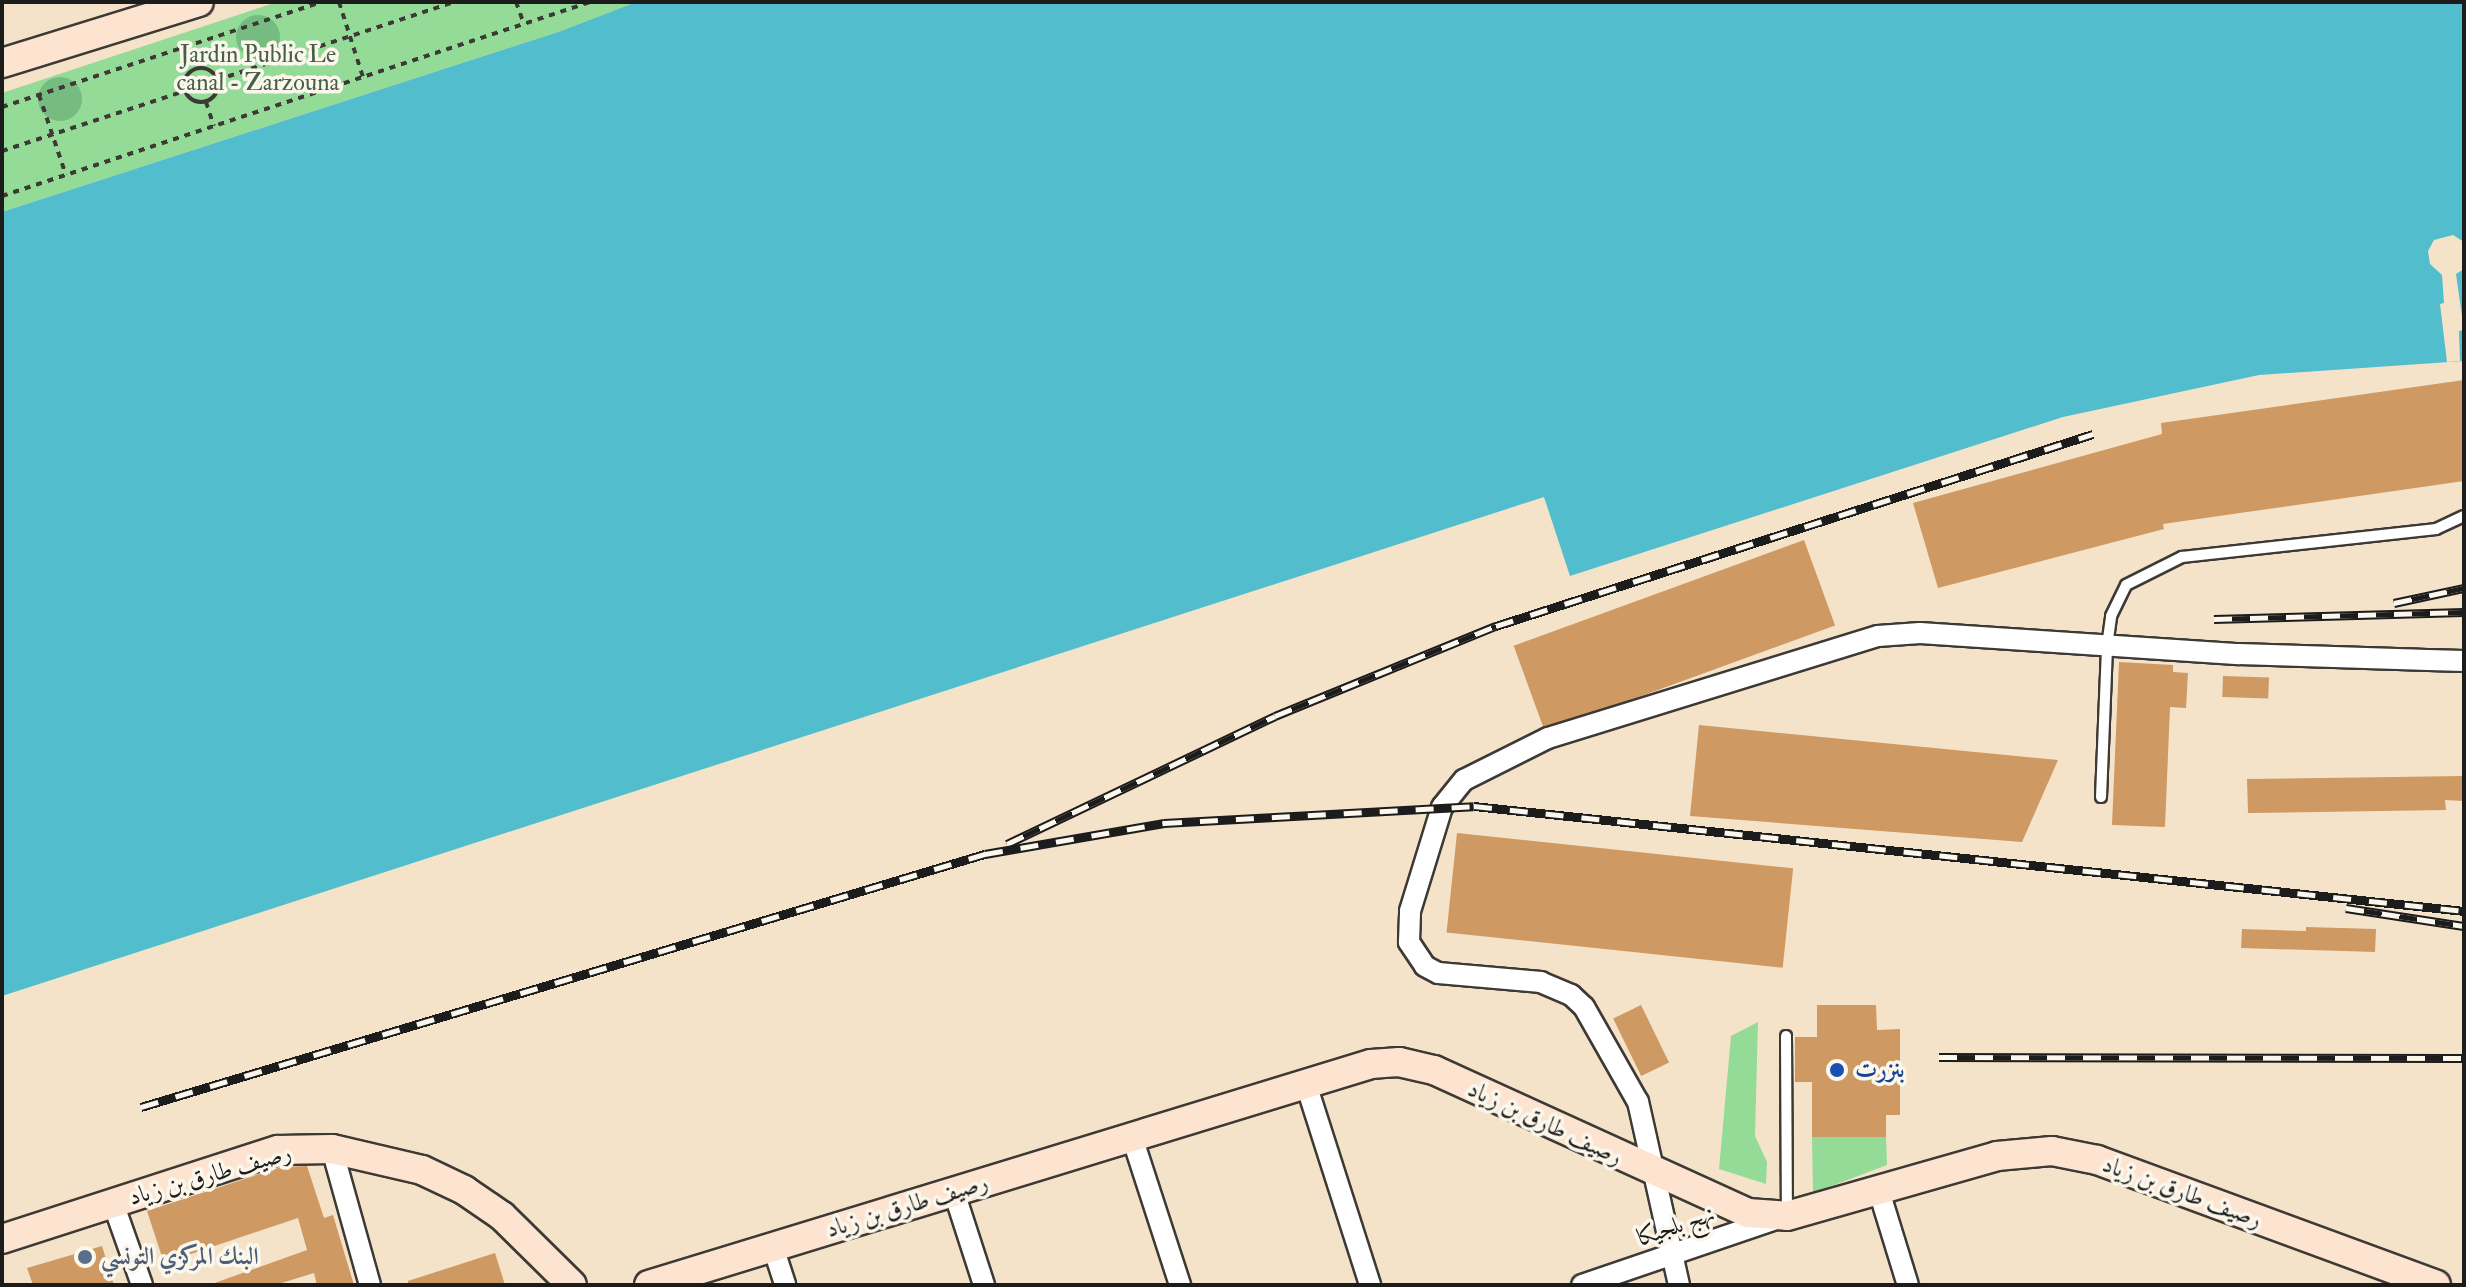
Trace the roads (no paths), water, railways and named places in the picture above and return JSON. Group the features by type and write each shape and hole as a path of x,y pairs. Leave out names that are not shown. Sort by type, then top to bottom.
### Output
{"main road":[{"path":"2,63 198,2"},
{"name":"رصيف طارق بن زياد","path":"649,1285 1371,1064 1399,1062 1434,1070 1651,1173 1748,1213 1787,1216 2024,1151 2074,1154 2434,1285"},
{"name":"رصيف طارق بن زياد","path":"2,1239 278,1150 332,1149 378,1156 464,1190 502,1216 572,1285"}],"street":[{"path":"1679,1285 1651,1173 1638,1102 1584,1007 1571,995 1541,982 1438,973 1425,966 1409,942 1410,911 1442,807 1464,780 1548,738 1878,636 1920,633 2107,646 2464,661"},
{"path":"1306,1084 1370,1285"},
{"path":"1132,1137 1180,1285"},
{"path":"332,1149 370,1285"},
{"path":"1879,1191 1908,1285"},
{"path":"954,1192 984,1285"},
{"path":"113,1203 142,1285"},
{"name":"نهج بلجيكا","path":"1582,1285 1787,1216"},
{"path":"773,1247 785,1285"}],"lane":[{"path":"2101,797 2107,646 2111,616 2126,585 2182,557 2436,529 2464,516"},
{"path":"1786,1036 1787,1216"}],"water":[{"path":"636,2 2464,2 2464,361 2259,375 2063,417 1570,576 1544,497 2,996 2,212 561,31"}],"railway":[{"path":"1007,844 1275,716 1496,626 2093,434"},
{"path":"2394,603 2464,588"},
{"path":"2214,619 2464,612"},
{"path":"141,1107 985,854 1164,823 1474,806 2464,911"},
{"path":"2346,908 2464,926"},
{"path":"1939,1057 2464,1058"}],"place":[{"name":"بنزرت","path":"1837,1070"},
{"name":"البنك المركزي التونسي","path":"85,1257"}],"park label":[{"name":"Jardin Public Le canal - Zarzouna","path":"258,69"}]}
